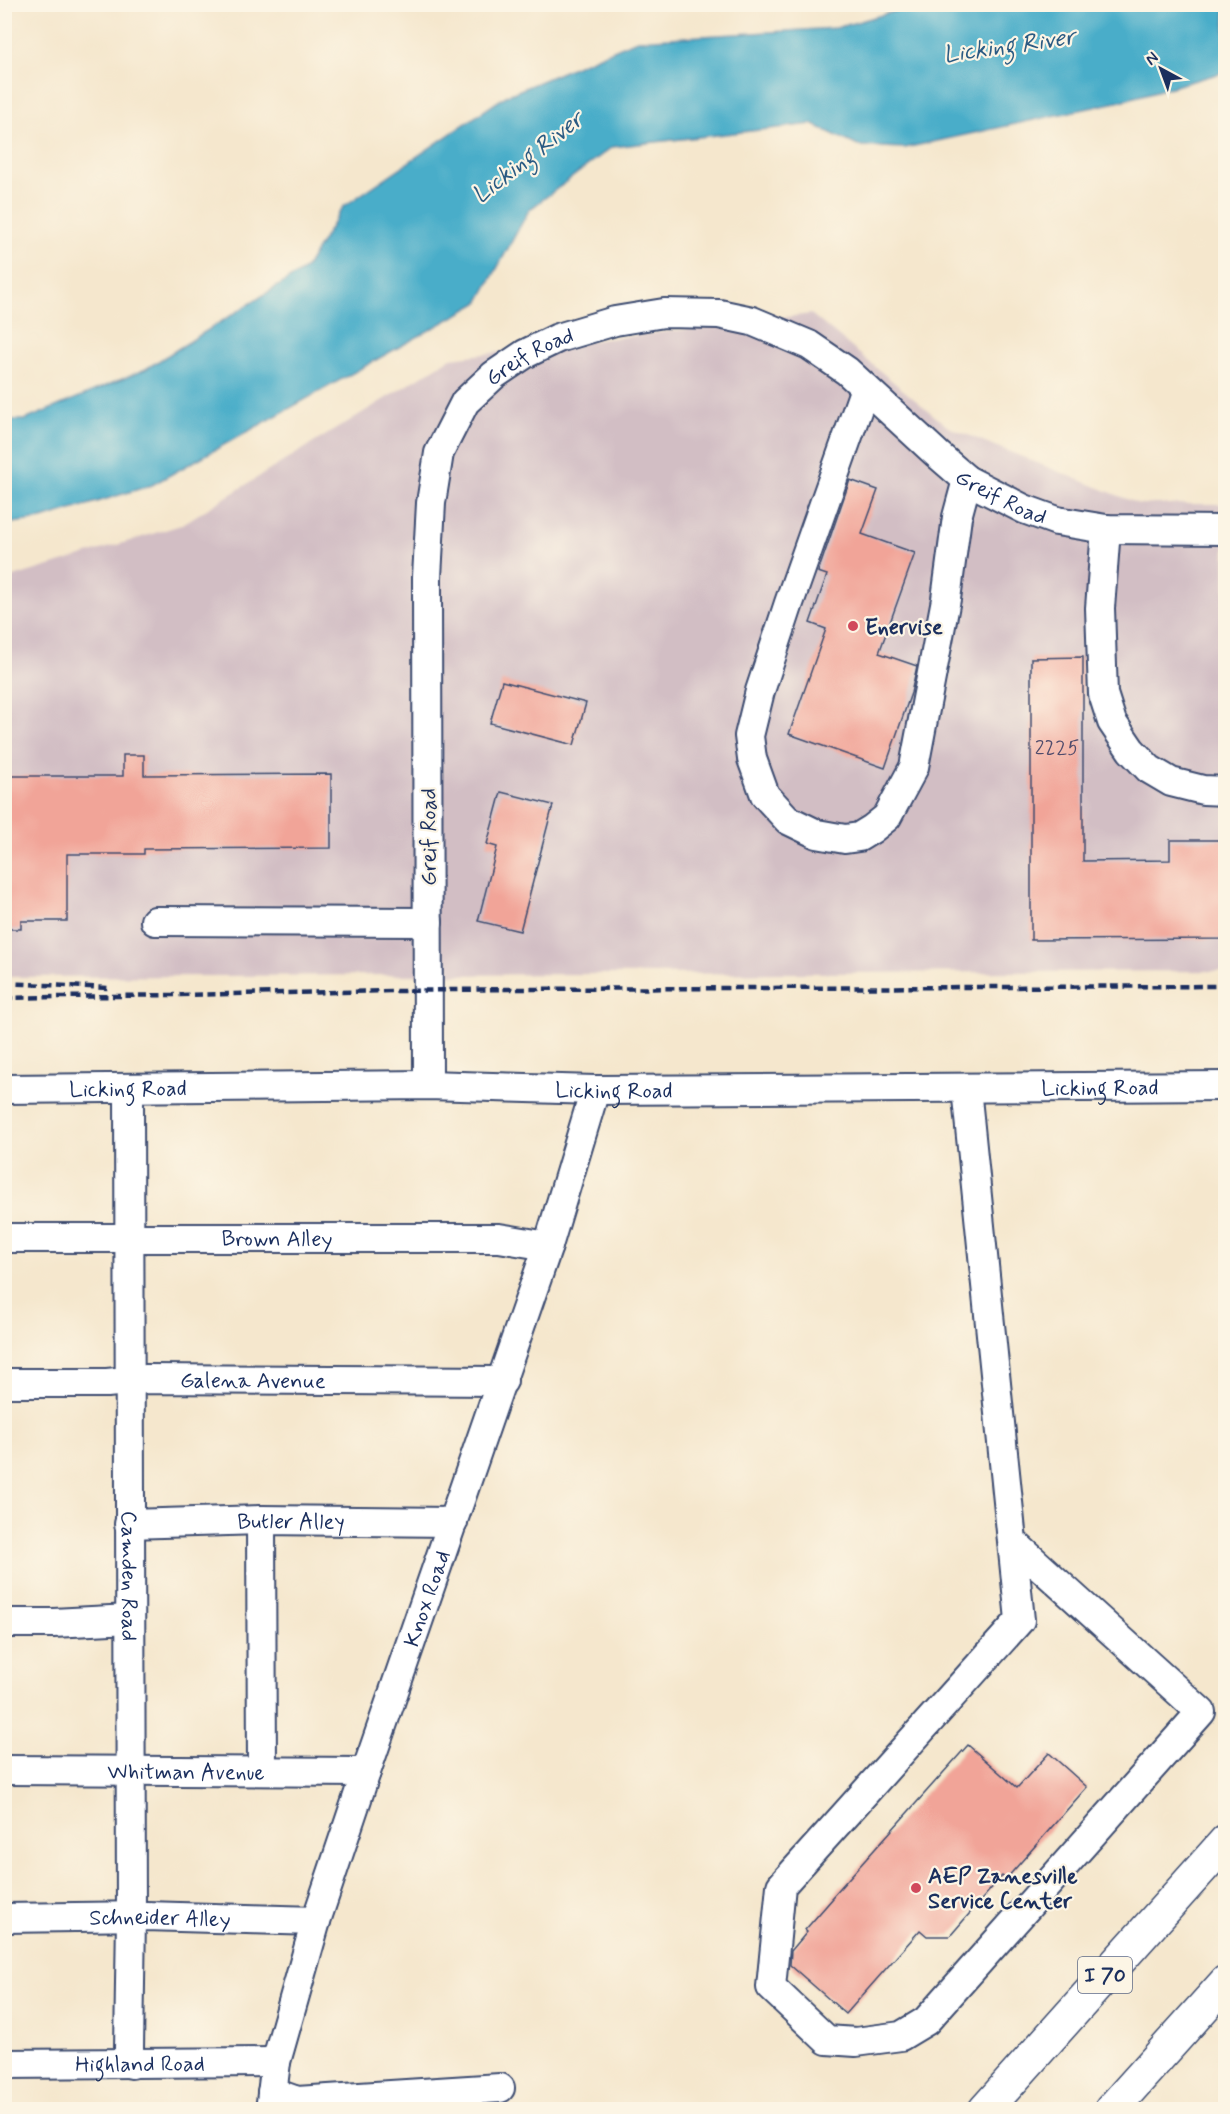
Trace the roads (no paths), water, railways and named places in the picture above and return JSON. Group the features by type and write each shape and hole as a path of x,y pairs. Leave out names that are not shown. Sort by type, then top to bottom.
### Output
{"highway":[{"name":"I 70","path":"985,2109 1226,1841"},
{"path":"1111,2109 1226,1982"}],"street":[{"name":"Greif Road","path":"428,1085 427,577 431,503 439,453 465,402 494,375 525,354 558,338 615,321 664,313 719,314 752,321 809,345 847,371 967,480 1024,509 1057,521 1106,529 1226,530"},
{"path":"865,388 785,614 760,691 749,736 752,759 765,795 788,820 817,834 845,839 859,837 872,829 888,817 914,767 946,599 955,526 967,480"},
{"path":"1106,529 1100,608 1103,694 1112,722 1131,750 1149,769 1171,782 1203,790 1226,791"},
{"path":"155,921 428,922"},
{"name":"Licking Road","path":"4,1089 428,1085 595,1090 1226,1086"},
{"name":"Camden Road","path":"129,1088 131,1769 129,2049 131,2064"},
{"path":"966,1088 1014,1543 1020,1620 781,1886 771,1987 827,2040 856,2042 901,2036 926,2021 1202,1712 1014,1543"},
{"name":"Knox Road","path":"271,2101 276,2062 316,1921 503,1381 548,1246 595,1090"},
{"name":"Brown Alley","path":"4,1238 499,1238 548,1246"},
{"name":"Galena Avenue","path":"4,1383 108,1383 147,1379 503,1381"},
{"path":"261,1520 262,1771"},
{"name":"Butler Alley","path":"129,1524 261,1520 453,1522"},
{"path":"4,1623 130,1619"},
{"name":"Whitman Avenue","path":"4,1770 366,1772"},
{"name":"Schneider Alley","path":"4,1918 131,1917 316,1921"},
{"name":"Highland Road","path":"4,2064 276,2062"},
{"path":"271,2101 297,2102 500,2088"}],"water":[{"name":"Licking River","path":"920,4 1225,5 1225,72 1117,102 905,148 858,146 812,124 612,147 529,210 478,303 152,485 42,519 5,524 5,420 25,420 146,369 305,269 343,207 506,96 637,40 836,28"}],"railway":[{"path":"4,983 109,988"},
{"path":"4,998 510,989 1226,986"}],"place":[{"name":"Enervise","path":"853,626"},
{"name":"AEP Zanesville Service Center","path":"916,1888"}]}
